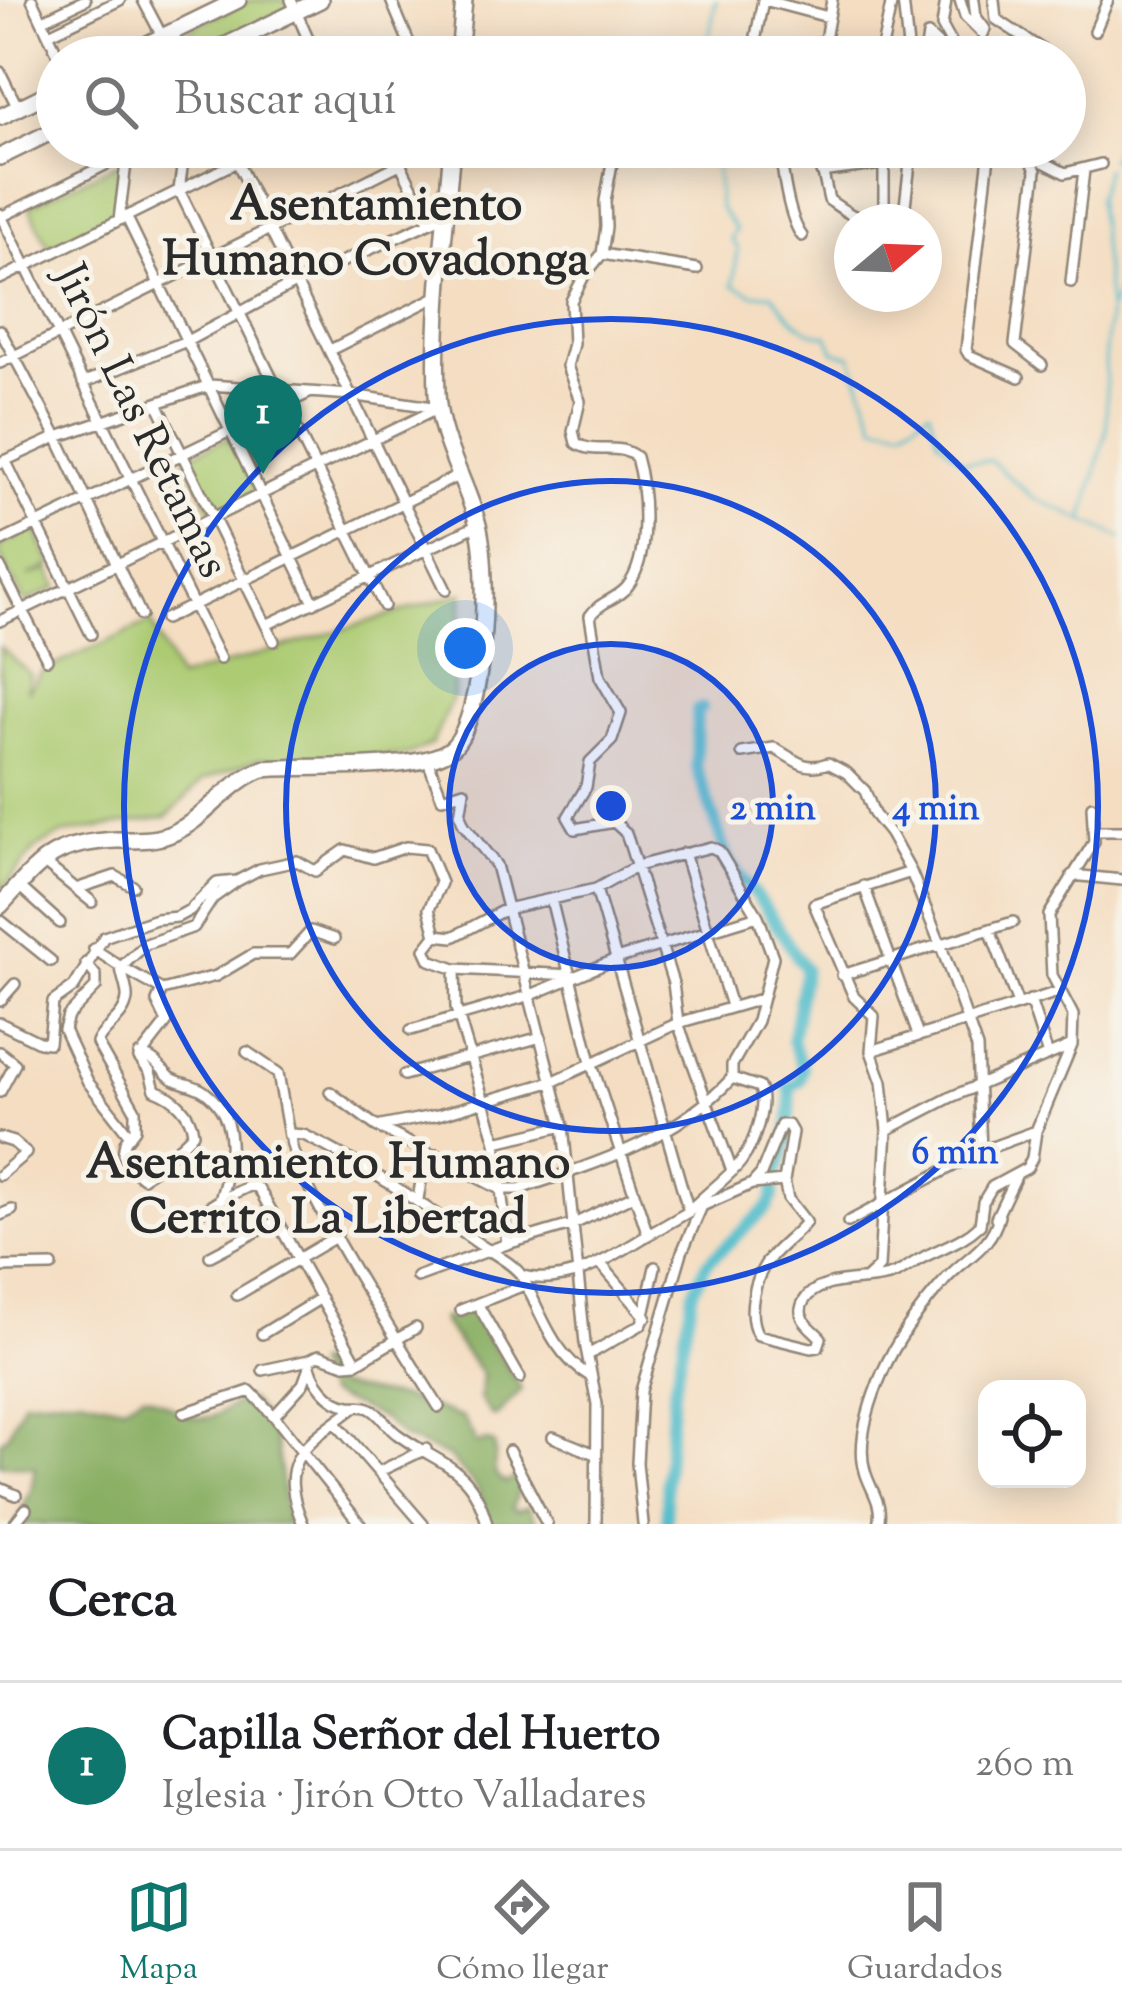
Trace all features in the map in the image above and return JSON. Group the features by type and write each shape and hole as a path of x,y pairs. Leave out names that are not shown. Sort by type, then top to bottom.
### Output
{"highway":[{"path":"164,36 238,0"},
{"path":"240,36 293,6 320,0"},
{"path":"458,36 464,0"},
{"path":"0,117 36,99"},
{"path":"0,157 36,139"},
{"path":"0,906 42,861 77,843 165,837 188,826 244,776 263,769 428,761 458,742 479,677 484,573 478,525 439,408 438,296 450,168"}],"street":[{"path":"32,0 49,34 120,0"},
{"path":"43,20 85,0"},
{"path":"143,0 161,36"},
{"path":"391,0 406,36"},
{"path":"756,36 763,0 829,17"},
{"path":"826,36 832,0"},
{"path":"884,36 892,0"},
{"path":"903,0 907,36"},
{"path":"946,0 942,26 946,36"},
{"path":"960,0 965,16 983,34 974,0"},
{"path":"994,0 996,19 1022,36"},
{"path":"1095,31 1108,0"},
{"path":"293,6 307,36"},
{"path":"0,72 18,108"},
{"path":"1053,168 1084,170 1102,164"},
{"path":"1,216 94,168"},
{"path":"126,168 123,218 189,340 314,603"},
{"path":"182,168 179,190 383,606"},
{"path":"0,279 225,168"},
{"path":"240,168 446,590"},
{"path":"0,363 392,168"},
{"path":"402,168 428,221"},
{"path":"611,168 602,254 571,302 573,344 567,365 580,401 573,431 576,443 583,448 619,448 636,457 642,484 643,552 626,588 597,605 590,616 600,677 621,713 612,740 588,766 586,787 568,817 575,829 608,822 626,833 673,983 678,1023 732,1171"},
{"path":"781,168 793,223 802,236"},
{"path":"820,168 829,200 848,214 870,221 884,210 883,168"},
{"path":"821,172 852,168"},
{"path":"905,204 909,168"},
{"path":"988,168 966,350 1019,377"},
{"path":"1034,168 1015,337 1019,350 1042,365"},
{"path":"1071,282 1084,170"},
{"path":"83,382 189,340 295,284 446,215"},
{"name":"Jirón Las Retamas","path":"1,216 220,659"},
{"path":"602,254 698,269"},
{"path":"330,350 438,296"},
{"path":"0,330 57,437 141,615"},
{"path":"91,634 2,462 57,437 210,386 351,395 439,408"},
{"path":"0,542 309,393"},
{"path":"157,404 274,641"},
{"path":"0,621 439,408"},
{"path":"165,619 460,475"},
{"path":"266,625 478,525"},
{"path":"0,567 47,659"},
{"path":"742,753 774,748 800,766 828,763 865,791 911,872 969,1020 977,1048 981,1151"},
{"path":"428,761 442,798 464,791 460,814 468,832 496,865 554,1082 597,1405 596,1524"},
{"path":"878,1524 879,1504 865,1472 862,1447 886,1364 930,1298 957,1268 983,1250 1017,1174 1032,1158 1036,1131 1072,1045 1072,1015 1052,975 1049,915 1094,842 1092,806"},
{"path":"1096,831 1122,831"},
{"path":"122,967 146,944 194,927 212,898 251,872 287,861 315,871 345,850 373,858 422,847 434,858 441,883 429,909 436,935 425,953 436,964 572,975"},
{"path":"330,1092 376,1126 500,1189 519,1189 664,1134 707,1106 732,1078 732,1065 757,1021 773,956 758,916 715,848 637,866 596,889 506,909 452,937 436,935"},
{"path":"684,853 730,1006"},
{"path":"42,861 92,902"},
{"path":"865,1281 879,1268 887,1130 882,1082 872,1051 872,1013 854,997 842,975 814,904 911,872"},
{"path":"1072,875 1122,880"},
{"path":"76,889 116,877 133,886"},
{"path":"0,1023 39,1042 51,1042 51,1006 71,990 108,934 178,917 217,884 237,881"},
{"path":"19,886 60,923"},
{"path":"864,886 918,1035"},
{"path":"596,889 689,1212"},
{"path":"551,899 591,1062 648,1235"},
{"path":"411,1030 531,995 619,958 758,916"},
{"path":"0,920 51,961"},
{"path":"842,975 1013,922"},
{"path":"990,930 1048,1055"},
{"path":"94,949 162,990 216,976 253,954 290,954 311,931 334,939"},
{"path":"86,963 96,976 95,992 68,1016 64,1030 88,1082 130,1136"},
{"path":"122,967 127,1000 119,1018 99,1034 97,1043 133,1105 136,1124 123,1150 124,1159 143,1178 193,1133 183,1108 155,1090 139,1055"},
{"path":"455,969 453,991 496,1142 507,1244"},
{"path":"0,1001 15,984"},
{"path":"139,1055 167,1022 157,1000 162,990"},
{"path":"872,1051 1058,992"},
{"path":"376,1126 398,1125 554,1082 678,1023 760,999"},
{"path":"404,1076 541,1037"},
{"path":"887,1130 1072,1045"},
{"path":"0,1052 15,1064 0,1093"},
{"path":"247,1052 278,1073 289,1138 313,1199 440,1407"},
{"path":"139,1055 158,1063 173,1079 202,1089 220,1111 232,1146 220,1200"},
{"path":"689,1212 746,1153 764,1101 759,1087 732,1078"},
{"path":"752,1184 786,1124 792,1132 778,1182 806,1222 770,1257 752,1312 758,1335 818,1347 819,1335 803,1323 802,1303 822,1288 905,1269 999,1216"},
{"path":"496,1142 562,1126"},
{"path":"848,1222 981,1151 1036,1131"},
{"path":"289,1138 298,1133 313,1139 418,1199 487,1250 523,1280 561,1351 590,1376"},
{"path":"0,1138 26,1153 0,1175"},
{"path":"418,1199 423,1170 437,1155"},
{"path":"980,1225 985,1196 997,1183 1017,1174"},
{"path":"460,1310 523,1280 601,1264 689,1212 752,1184 778,1182"},
{"path":"190,1219 255,1186 357,1364"},
{"path":"417,1276 574,1224 634,1195"},
{"path":"643,1524 637,1463 641,1391 682,1252 703,1206"},
{"path":"0,1215 12,1210"},
{"path":"211,1256 277,1221"},
{"path":"237,1295 337,1236"},
{"path":"601,1264 646,1317"},
{"path":"0,1267 52,1266"},
{"path":"588,1355 636,1329 646,1317 655,1267"},
{"path":"262,1334 321,1298"},
{"path":"478,1305 520,1378"},
{"path":"274,1416 303,1384 309,1364 319,1355 357,1364 416,1328"},
{"path":"263,1370 309,1364"},
{"path":"309,1364 330,1396 371,1409 395,1433 462,1474 481,1503 487,1524"},
{"path":"184,1413 248,1390 360,1524"},
{"path":"303,1524 290,1478 302,1452 355,1406"},
{"path":"335,1422 422,1524"},
{"path":"554,1437 595,1454"},
{"path":"378,1472 426,1449"},
{"path":"509,1451 547,1524"},
{"path":"0,1488 16,1495"},
{"path":"14,1524 26,1509"}],"green space":[{"path":"249,0 306,0 233,36 176,36"},
{"path":"108,168 122,168 117,214 49,248 29,206"},
{"path":"229,437 257,493 213,515 185,458"},
{"path":"35,529 52,565 29,576 49,569 57,587 25,602 0,556 0,546"},
{"path":"463,593 453,696 432,744 407,755 259,759 203,780 167,817 62,834 35,849 0,892 0,647 30,674 27,691 43,671 151,622 178,679"},
{"path":"470,1310 521,1391 496,1416 480,1399 482,1374 443,1323 442,1318"},
{"path":"319,1362 334,1386 408,1399 463,1418 477,1444 494,1444 496,1476 506,1483 518,1476 522,1483 512,1508 528,1507 537,1524 489,1524 478,1489 449,1457 404,1438 382,1418 327,1394 314,1365"},
{"path":"143,1394 200,1418 248,1399 260,1411 274,1440 287,1524 16,1524 35,1467 0,1464 0,1441 8,1435 24,1400 80,1397 123,1406"}],"waterway":[{"path":"709,36 716,0"},
{"path":"1110,159 1122,143"},
{"path":"716,168 719,207 736,230 731,239 738,249 733,285 753,294 772,294 803,327 827,335 834,351 851,356 876,425 904,428 930,410 938,439 962,461 991,461 1032,497 1122,538"},
{"path":"1083,521 1107,429 1109,308 1097,199 1106,168"},
{"path":"1110,308 1122,283"},
{"path":"667,1524 673,1394 693,1291 707,1263 768,1207 788,1133 789,1088 800,1081 803,1069 792,1041 805,969 729,862 696,766 697,710 702,708"}],"place":[{"name":"Capilla Serñor del Huerto","path":"263,474"}],"district":[{"name":"Asentamiento Humano Covadonga","path":"376,234"},
{"name":"Asentamiento Humano Cerrito La Libertad","path":"328,1192"}]}
